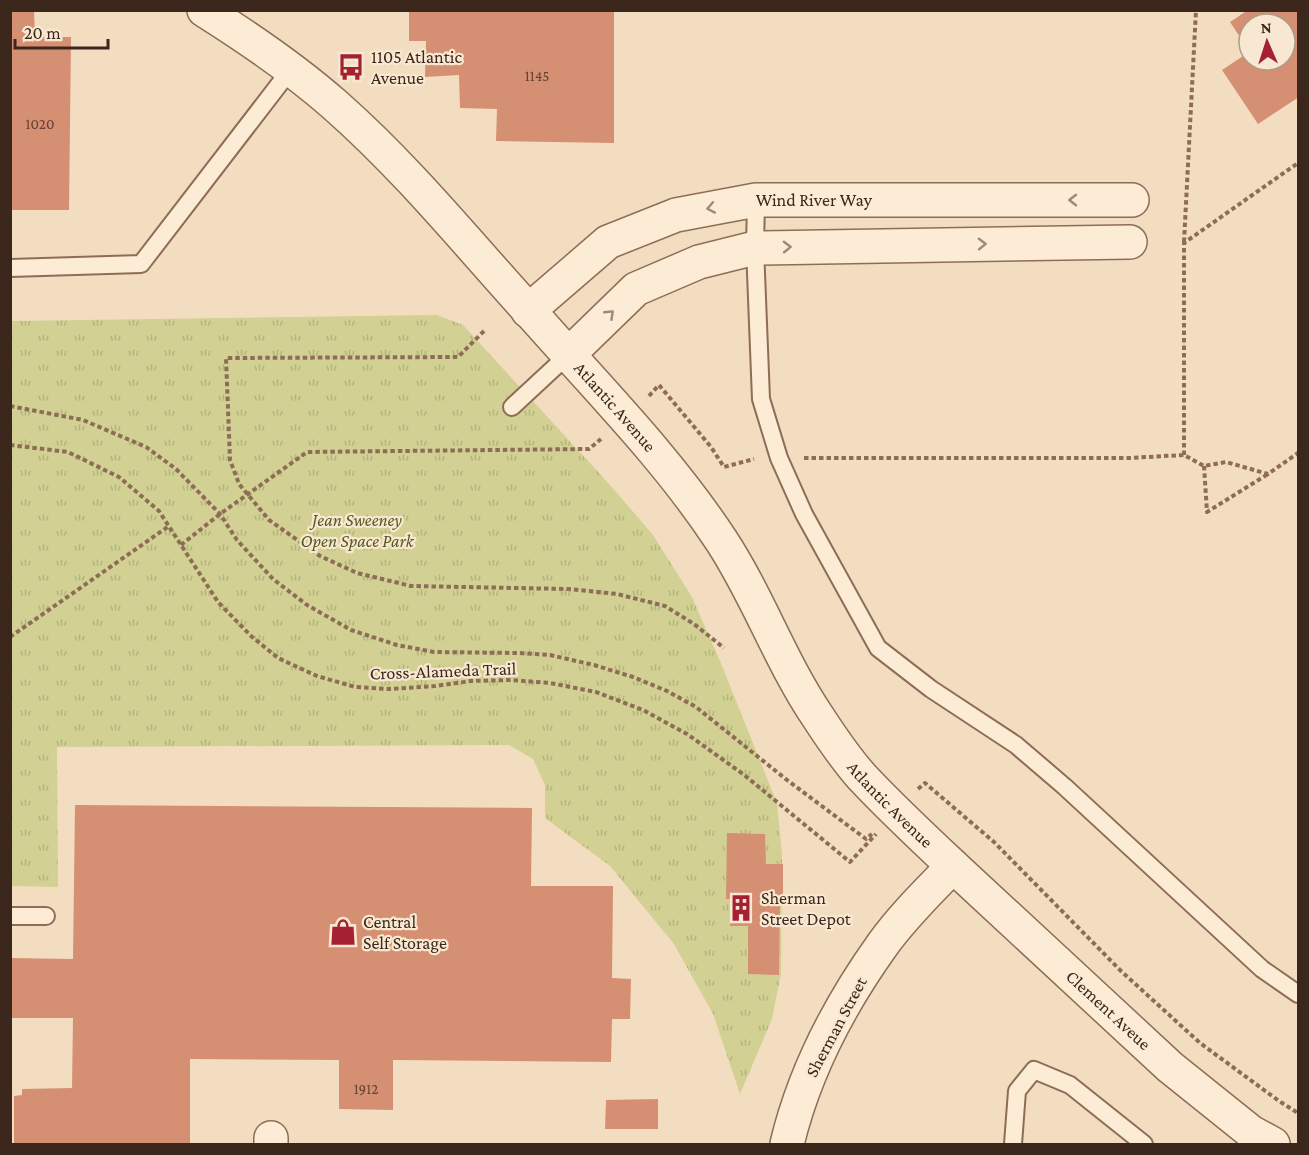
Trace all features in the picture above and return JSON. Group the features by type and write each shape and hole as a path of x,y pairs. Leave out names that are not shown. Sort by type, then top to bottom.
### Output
{"street":[{"name":"Atlantic Avenue","path":"204,10 291,69 336,106 378,146 647,441 682,485 722,542 817,716 861,775 953,866"},
{"name":"Wind River Way","path":"528,311 608,242 676,215 756,200 1132,200"},
{"path":"568,355 636,289 699,262 755,248 1130,242"},
{"name":"Sherman Street","path":"787,1144 807,1079 845,1001 884,942 953,866"},
{"name":"Clement Aveue","path":"953,866 1170,1067 1251,1132 1272,1144"}],"lane":[{"path":"10,268 141,264 291,69"},
{"path":"756,200 755,248 761,399 779,458 804,514 878,648 931,689 1016,745 1065,787 1262,969 1299,994"},
{"path":"512,407 568,355"},
{"path":"10,916 46,916"},
{"path":"1013,1144 1017,1091 1034,1070 1070,1085 1144,1144"}],"path":[{"path":"1184,455 1184,243 1196,10"},
{"path":"1184,243 1299,163"},
{"path":"484,331 458,357 226,358 230,459 239,484 269,520 320,556 357,573 411,586 569,589 617,594 664,606 694,624 724,648"},
{"path":"647,397 659,385 711,447 724,467 749,459 779,458 1130,458 1184,455 1204,466 1226,462 1268,474"},
{"name":"Cross-Alameda Trail","path":"10,406 82,420 146,447 176,469 220,514 237,540 273,579 308,605 351,630 397,645 434,652 550,655 633,677 667,691 696,707 787,780 866,839 897,812"},
{"path":"181,545 307,452 589,449 599,441"},
{"name":"Cross-Alameda Trail","path":"10,445 68,452 119,477 159,511 218,602 251,636 278,657 317,676 356,687 389,689 471,681 511,680 550,683 596,692 643,710 687,734 743,774 850,862 925,783 994,842 1121,971 1200,1043 1299,1113"},
{"path":"1204,466 1207,512 1299,453"},
{"path":"10,637 169,526"}],"green space":[{"name":"Jean Sweeney Open Space Park","path":"437,315 463,325 653,535 692,597 777,803 782,854 781,974 772,1019 740,1094 713,1014 674,944 610,866 545,818 545,785 533,759 509,745 57,747 58,887 11,886 11,321"}],"building":[{"path":"10,10 34,10 35,37 71,37 69,210 10,210"},
{"path":"409,10 614,10 614,143 496,141 497,109 460,108 459,75 425,77 426,41 409,41"},
{"path":"1248,10 1299,10 1299,97 1258,124 1222,70 1237,60 1237,72 1297,72 1297,12 1245,12"},
{"path":"1237,17 1237,33 1230,22"},
{"name":"Central Self Storage","path":"75,805 532,808 531,886 613,886 612,978 631,979 630,1019 612,1019 611,1062 393,1060 393,1110 339,1109 339,1060 190,1059 190,1144 14,1144 14,1096 22,1095 22,1089 72,1088 73,1018 10,1018 10,958 73,959"},
{"name":"Sherman Street Depot","path":"727,833 765,834 766,864 783,864 779,975 748,974 748,926 730,926 731,899 726,899"},
{"path":"658,1099 658,1129 605,1129 606,1100"}],"place":[{"name":"1105 Atlantic Avenue","path":"351,67"},
{"name":"Sherman Street Depot","path":"741,908"},
{"name":"Central Self Storage","path":"343,932"}]}
